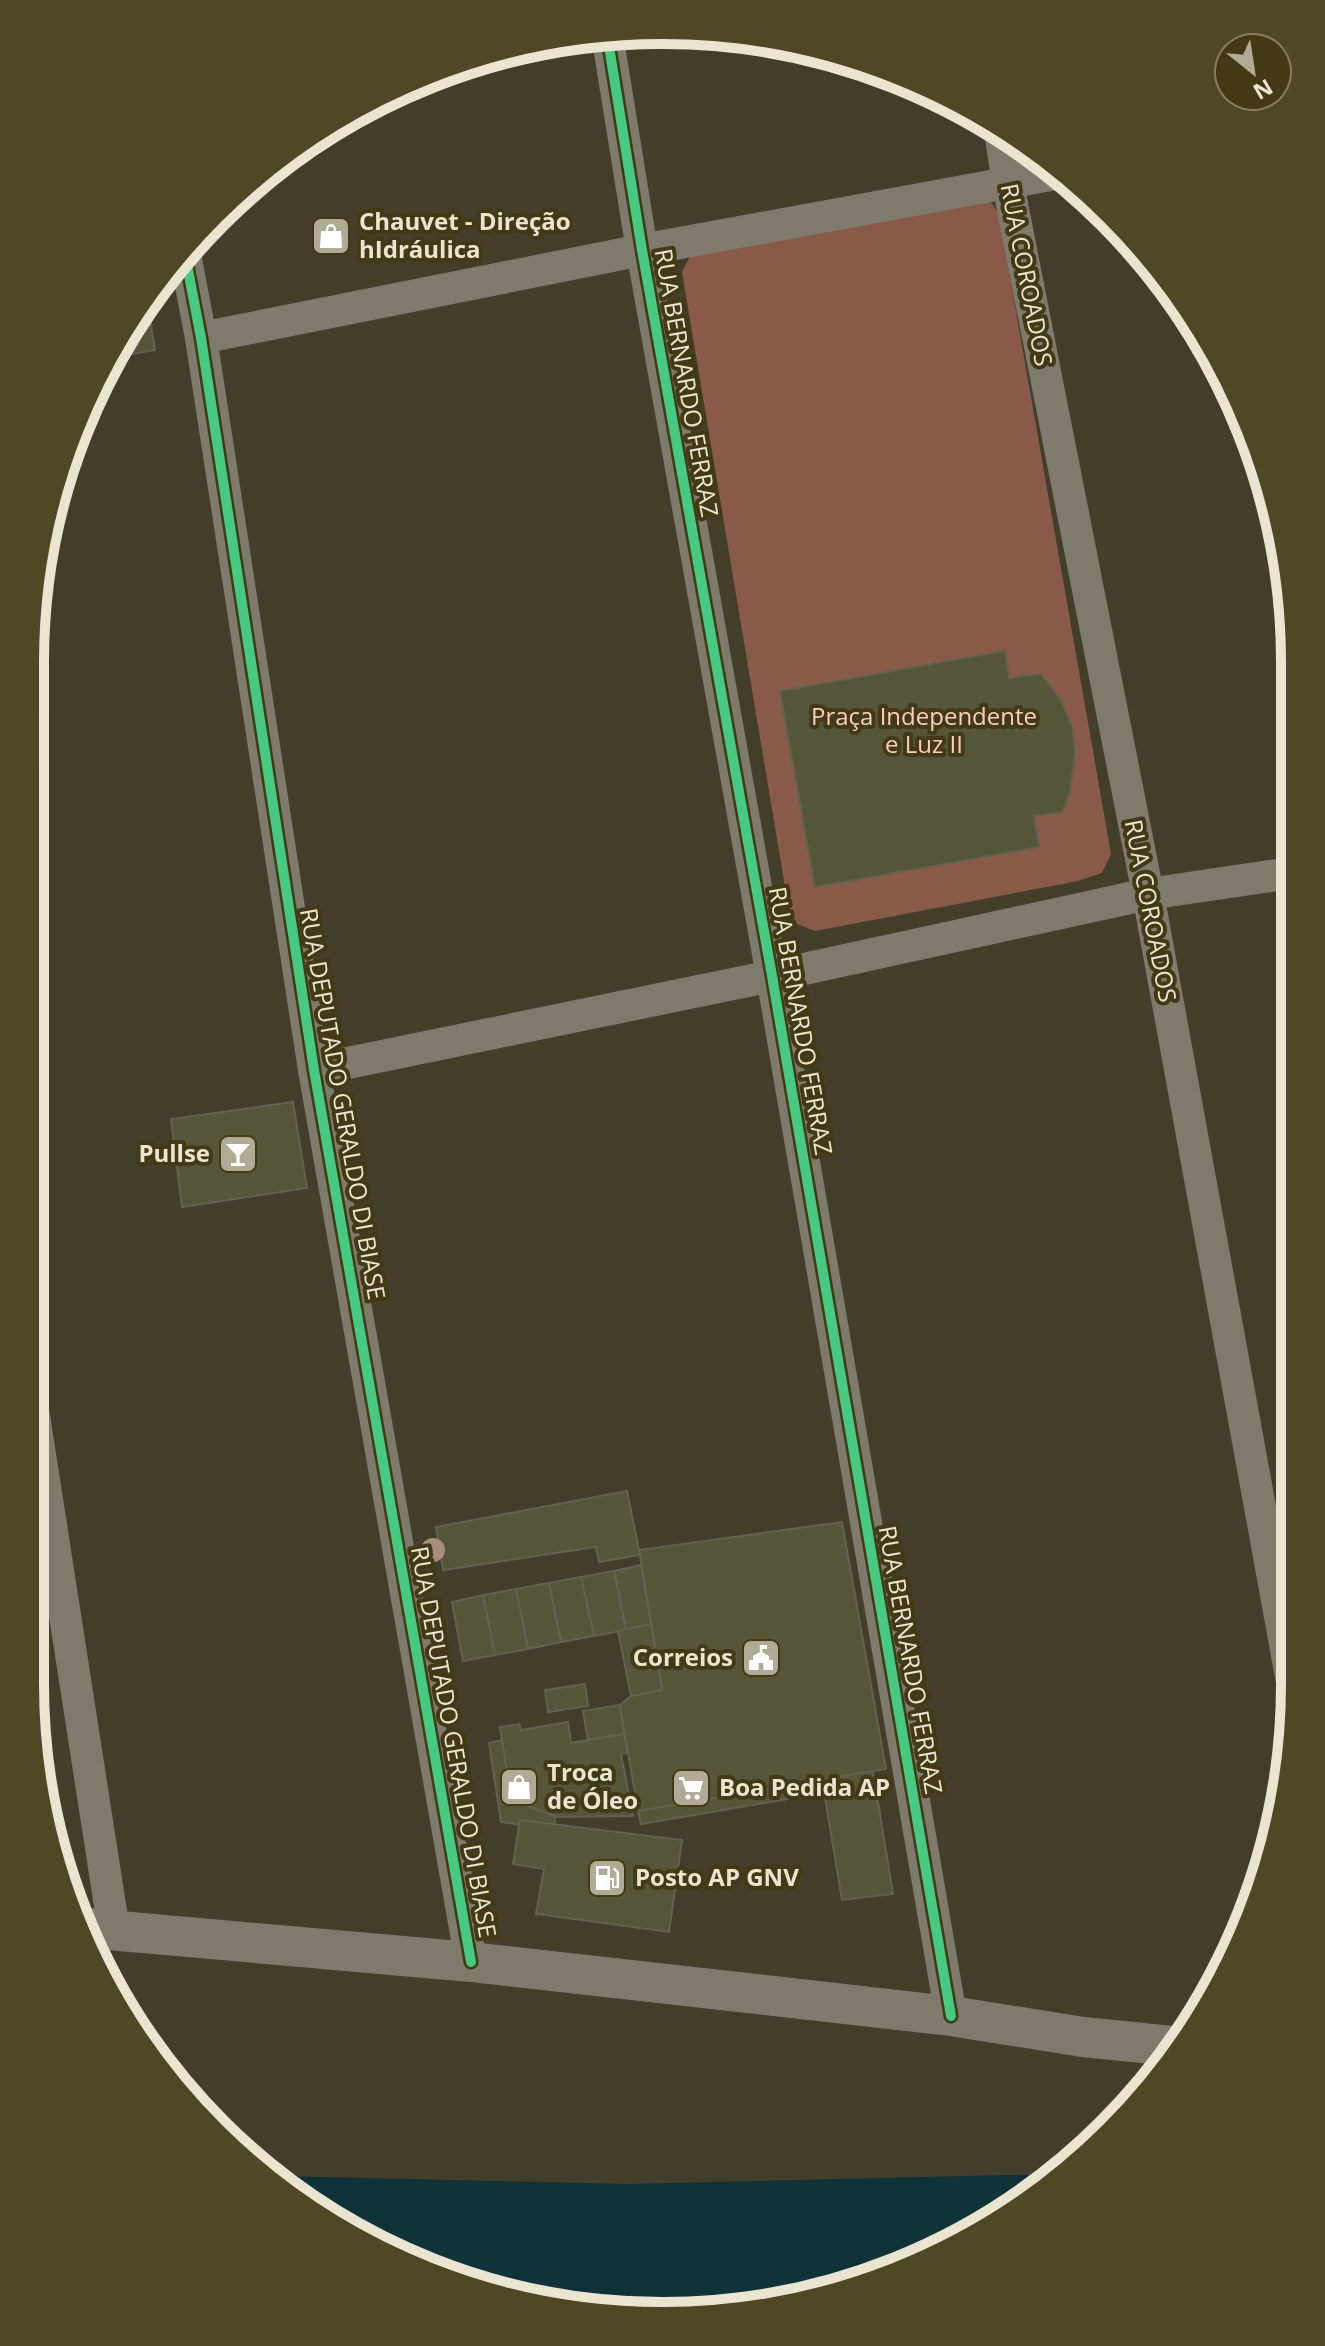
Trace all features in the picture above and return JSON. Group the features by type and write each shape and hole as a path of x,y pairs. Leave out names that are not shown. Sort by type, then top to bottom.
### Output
{"street":[{"name":"RUA BERNARDO FERRAZ","path":"609,46 951,2016"},
{"name":"RUA COROADOS","path":"1002,146 1148,894 1281,1622"},
{"path":"201,338 642,250 1044,176"},
{"name":"RUA DEPUTADO GERALDO DI BIASE","path":"187,267 314,1070 471,1962"},
{"path":"314,1070 772,976 1148,894 1281,874"},
{"path":"44,1498 100,1930 471,1962 951,2016 1083,2037 1164,2045"}],"green space":[{"name":"Praça Independente e Luz II","path":"987,197 999,214 1111,854 1102,873 1078,881 815,931 797,924 788,905 682,272 693,251"}],"water":[{"path":"1038,2174 972,2219 899,2255 861,2269 823,2281 743,2297 662,2302 582,2297 502,2281 464,2269 426,2255 353,2219 289,2176 627,2184"}],"building":[{"path":"150,317 155,350 126,355"},
{"path":"1005,651 1009,678 1041,674 1061,700 1072,726 1075,752 1070,793 1062,812 1034,816 1039,847 815,887 780,691"},
{"name":"Pullse","path":"293,1102 307,1188 182,1207 171,1119"},
{"path":"627,1491 640,1555 599,1562 596,1547 443,1570 436,1527"},
{"name":"Correios","path":"842,1522 886,1769 638,1811 620,1705 631,1696 662,1690 639,1550"},
{"path":"641,1565 651,1625 626,1630 614,1571"},
{"path":"614,1571 626,1630 594,1636 581,1577"},
{"path":"581,1577 594,1636 561,1642 549,1583"},
{"path":"549,1583 561,1642 528,1649 516,1589"},
{"path":"516,1589 528,1649 495,1655 483,1595"},
{"path":"483,1595 495,1655 463,1661 452,1602"},
{"path":"651,1624 662,1690 631,1696 618,1631"},
{"path":"585,1684 588,1706 548,1712 545,1690"},
{"path":"620,1705 624,1734 588,1740 583,1711"},
{"path":"568,1722 571,1743 624,1734 628,1753 621,1754 633,1816 557,1817 511,1800 500,1727 519,1724 521,1730"},
{"path":"502,1740 511,1800 555,1816 554,1830 501,1822 489,1743"},
{"path":"873,1771 893,1894 842,1900 822,1780"},
{"path":"822,1780 823,1793 641,1824 638,1811"},
{"path":"520,1820 682,1840 669,1932 536,1914 544,1869 513,1864"}],"cycle path":[{"path":"609,46 951,2016"},
{"path":"187,267 314,1070 471,1962"}],"place":[{"name":"Chauvet - Direção hIdráulica","path":"331,236"},
{"name":"Pullse","path":"238,1154"},
{"name":"Correios","path":"761,1658"},
{"name":"Troca de Óleo","path":"519,1787"},
{"name":"Boa Pedida AP","path":"691,1788"},
{"name":"Posto AP GNV","path":"607,1878"}]}
